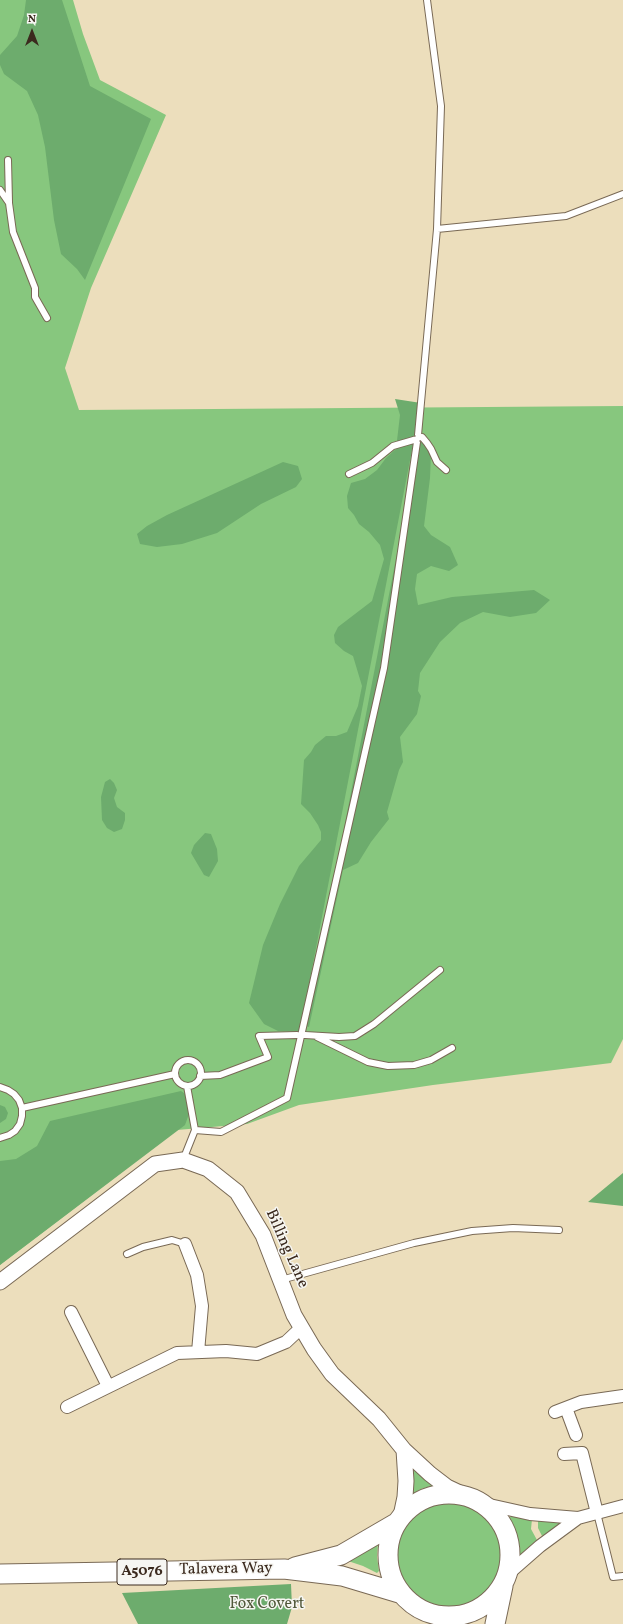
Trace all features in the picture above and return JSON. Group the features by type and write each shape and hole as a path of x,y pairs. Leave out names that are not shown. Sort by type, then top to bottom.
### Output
{"main road":[{"path":"495,1624 511,1555 508,1535 499,1518 485,1504 454,1493 430,1496 409,1508 399,1520 389,1543 388,1565 393,1580 402,1594 420,1609 446,1620 453,1616 473,1611 490,1600 505,1579"},
{"name":"Talavera Way","path":"284,1569 340,1555 399,1520"},
{"name":"Talavera Way","path":"0,1574 284,1569 342,1576 402,1594"}],"street":[{"name":"Billing Lane","path":"0,1282 155,1164 183,1160 208,1169 237,1192 263,1235 294,1315 314,1350 332,1374 379,1420 404,1450 447,1487 466,1496"},
{"path":"185,1244 197,1275 202,1306 198,1352"},
{"path":"71,1312 108,1386"},
{"path":"67,1407 177,1353 226,1352 257,1354 286,1342 302,1327"},
{"path":"576,1435 561,1410 581,1402 623,1396"},
{"path":"399,1520 405,1497 406,1481 404,1450"},
{"path":"564,1454 582,1453 597,1513"},
{"path":"485,1504 530,1514 578,1518 623,1506"},
{"path":"505,1579 540,1546 578,1518"}],"lane":[{"path":"195,1130 221,1132 287,1098 384,668 418,434 437,229 441,106 427,0"},
{"path":"8,160 9,203 13,232 29,271 35,288 36,297 46,318"},
{"path":"0,190 9,203"},
{"path":"437,229 566,216 623,194"},
{"path":"349,474 372,463 393,446 422,437 432,449 437,462 446,470"},
{"path":"305,1034 339,1037 355,1036 374,1024 440,970"},
{"path":"200,1076 220,1075 268,1057 259,1036 297,1035"},
{"path":"314,1035 368,1062 388,1066 414,1065 431,1060 452,1048"},
{"path":"188,1061 193,1062 199,1068 200,1076 195,1084 187,1086 179,1082 175,1074 177,1066 180,1063 188,1061"},
{"path":"22,1108 175,1074"},
{"path":"183,1160 195,1130 187,1086"},
{"path":"0,1087 14,1094 19,1100 22,1108 20,1124 15,1131 0,1138"},
{"path":"281,1280 414,1242 472,1231 513,1228 559,1230"},
{"path":"127,1254 143,1247 172,1240 185,1244"},
{"path":"597,1513 612,1577 623,1576"}],"green space":[{"path":"0,0 73,0 83,34 100,80 166,115 91,288 65,368 79,410 623,406 623,1039 611,1063 433,1085 299,1105 247,1124 177,1130 0,1265"},
{"path":"26,0 62,0 90,86 151,119 85,280 77,269 61,254 54,220 45,147 38,115 27,91 4,74 0,65 0,55 17,36 24,15"},
{"path":"395,399 421,403 300,1031 278,1031 264,1024 249,1003 263,945 280,904 299,866 321,840 321,832 318,825 310,813 301,804 304,760 315,745 326,736 336,736 347,732 358,706 362,686 353,656 344,651 335,643 334,635 338,627 372,601 384,559 380,545 369,532 359,524 348,508 347,496 351,483 365,479 377,470 386,458 396,449 400,415"},
{"path":"422,442 431,454 430,478 424,526 431,535 450,547 458,565 449,571 431,566 417,574 415,589 418,605 452,597 534,590 550,600 536,613 510,617 483,612 460,623 440,642 420,673 418,691 421,696 417,714 400,737 403,762 399,770 387,812 389,819 371,842 358,863 343,870 309,1027 306,1026 418,444"},
{"path":"283,462 298,466 302,479 296,487 261,504 217,533 182,544 157,547 140,544 137,534 147,526 167,515"},
{"path":"110,779 114,783 117,790 114,798 117,807 125,813 125,820 122,829 114,832 107,828 102,820 101,797 105,782"},
{"path":"205,833 211,834 217,849 218,861 209,877 204,875 191,853 194,845"},
{"path":"181,1091 194,1100 185,1125 0,1265 0,1161 16,1159 37,1146 50,1121"},
{"path":"0,1105 5,1107 8,1113 6,1119 0,1123"},
{"path":"623,1173 623,1206 588,1202"},
{"path":"412,1461 438,1484 421,1489 412,1494"},
{"path":"448,1501 468,1505 486,1516 497,1534 501,1554 497,1574 486,1592 468,1603 448,1607 428,1603 410,1592 399,1574 395,1554 399,1534 410,1516 428,1505"},
{"path":"511,1516 532,1519 531,1529 537,1540 521,1554 519,1554 517,1536 509,1518"},
{"path":"538,1520 558,1520 560,1525 542,1536 538,1528"},
{"path":"378,1543 377,1557 379,1571 377,1573 348,1561"},
{"name":"Fox Covert","path":"291,1584 292,1607 287,1624 138,1624 122,1593"}]}
